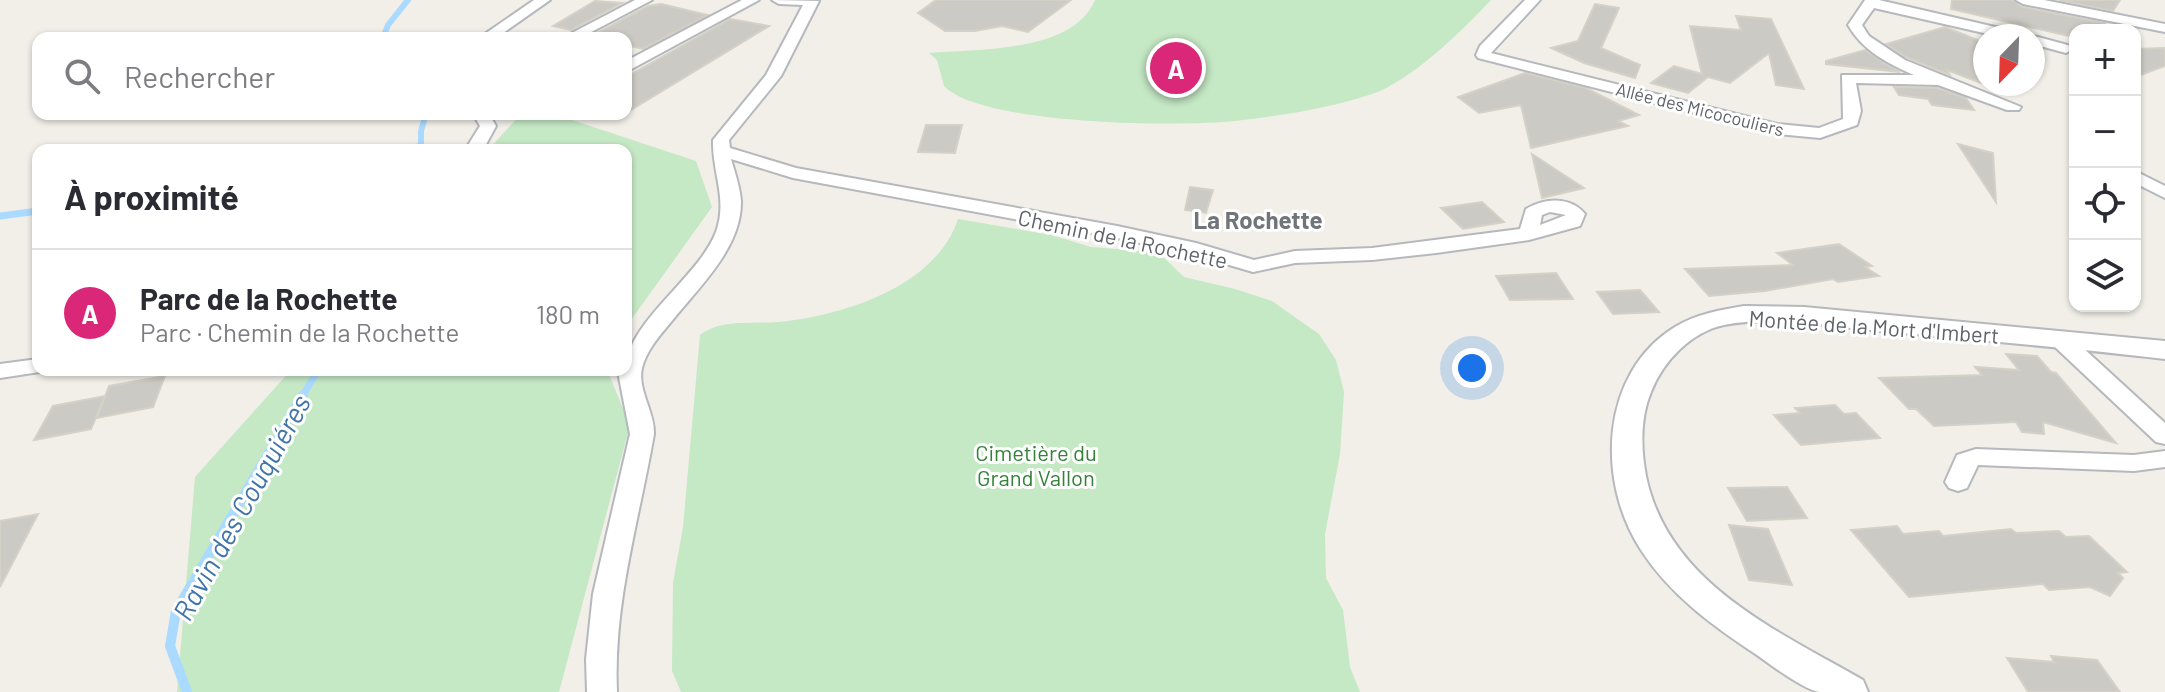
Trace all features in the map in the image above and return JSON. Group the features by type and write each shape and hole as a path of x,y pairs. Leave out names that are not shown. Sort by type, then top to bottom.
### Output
{"street":[{"path":"495,32 543,0"},
{"path":"581,32 645,0"},
{"path":"632,64 752,0"},
{"path":"632,367 646,339 705,265 726,228 732,189 722,151 723,138 773,76 812,0 779,0"},
{"name":"Allée des Micocouliers","path":"1533,0 1485,49 1483,55 1777,129 1820,133 1851,122 1853,111 1847,78 1945,81"},
{"path":"2023,0 2165,28"},
{"path":"1973,26 1872,2 1855,25 1861,39 1892,59 2013,107"},
{"path":"2045,43 2066,49"},
{"path":"478,144 488,126 484,120"},
{"name":"Chemin de la Rochette","path":"722,151 793,173 1117,232 1196,249 1253,266 1295,257 1372,254 1529,234"},
{"path":"2141,179 2165,193"},
{"name":"Montée de la Mort d'Imbert","path":"1849,692 1716,608 1688,585 1646,534 1635,507 1628,453 1633,400 1643,377 1669,344 1685,332 1712,320 1738,315 1777,314 2165,350"},
{"path":"2062,341 2165,436"},
{"path":"0,371 32,367"},
{"path":"602,692 604,611 643,427 630,376"},
{"path":"1958,482 1966,461 1976,457 2134,463 2165,459"}],"green space":[{"path":"1095,0 1491,0 1436,53 1387,87 1322,107 1235,121 1128,123 1038,116 997,109 965,99 944,86 937,60 929,53 997,48 1046,39 1067,30 1084,17"},
{"path":"516,120 572,120 696,161 712,207 632,319 632,144 494,144"},
{"name":"Cimetière du Grand Vallon","path":"958,219 1051,235 1091,247 1162,256 1184,277 1272,301 1319,334 1336,360 1344,392 1340,454 1325,534 1326,578 1343,610 1350,667 1360,692 681,692 672,671 673,583 683,527 700,335 727,324 778,322 830,313 884,294 930,263 947,243"},
{"path":"286,376 610,376 630,425 559,692 177,692 195,477"}],"building":[{"path":"936,0 1071,0 1028,32 1002,26 975,31 945,31 918,13"},
{"path":"1952,0 2013,0 2022,7 2105,23 2069,24 2069,36 2045,31 2045,24 2017,24 1951,9"},
{"path":"2059,0 2120,0 2113,11"},
{"path":"595,1 622,3 571,30 553,26"},
{"path":"661,4 708,15 643,49 632,46 632,32 599,32 648,6"},
{"path":"1595,4 1619,8 1601,48 1640,65 1635,78 1584,63 1551,48 1578,41"},
{"path":"1736,16 1771,19 1804,89 1776,85 1769,53 1730,83 1708,77 1688,93 1651,83 1674,66 1702,74 1690,26 1741,30"},
{"path":"730,19 769,26 632,109 632,74"},
{"path":"1945,27 1973,38 1973,80 1947,70 1950,75 1906,57 1886,44"},
{"path":"2165,48 2165,66 2141,75 2141,49"},
{"path":"1865,50 1900,72 1826,64 1826,61"},
{"path":"1525,73 1586,88 1639,115 1618,121 1628,126 1531,148 1521,105 1479,113 1458,97"},
{"path":"1894,87 1937,88 1966,98 1974,110 1932,105 1928,99 1899,95"},
{"path":"926,125 962,125 955,153 918,152"},
{"path":"1958,144 1993,153 1996,202"},
{"path":"1532,154 1584,188 1542,198"},
{"path":"1190,187 1213,190 1206,213 1185,210"},
{"path":"1482,202 1504,222 1463,229 1441,208"},
{"path":"1839,244 1872,266 1865,267 1879,276 1709,296 1685,269 1793,265 1777,253"},
{"path":"1556,273 1573,299 1510,300 1496,276"},
{"path":"1640,290 1659,312 1613,314 1597,292"},
{"path":"2006,354 2037,356 2051,372 2056,373 2116,443 2043,422 2044,434 2022,432 2016,422 1934,426 1916,409 1909,409 1879,378 1982,375 1975,367 2019,370"},
{"path":"165,376 153,407 97,418 109,386"},
{"path":"105,396 91,429 34,440 53,406"},
{"path":"1835,405 1844,414 1856,413 1880,438 1801,445 1774,415 1800,413 1795,408"},
{"path":"1787,487 1807,518 1747,521 1728,488"},
{"path":"38,514 0,587 0,521"},
{"path":"1729,525 1768,529 1792,585 1749,580"},
{"path":"1897,526 1903,534 1939,531 1943,536 2011,529 2016,533 2059,531 2066,537 2089,536 2127,572 2118,573 2123,578 2110,596 2090,587 2049,590 2043,584 1909,597 1851,530"},
{"path":"2051,656 2097,660 2120,692 2028,692 2007,658 2054,662"}],"waterway":[{"name":"Ravin des Couquiéres","path":"385,32 408,0"},
{"name":"Ravin des Couquiéres","path":"421,144 424,120"},
{"path":"0,216 32,212"},
{"name":"Ravin des Couquiéres","path":"302,397 314,376"},
{"name":"Ravin des Couquiéres","path":"187,692 170,646 176,611 303,395"}],"place":[{"name":"Parc de la Rochette","path":"1176,68"}],"district":[{"name":"La Rochette","path":"1258,219"}]}
